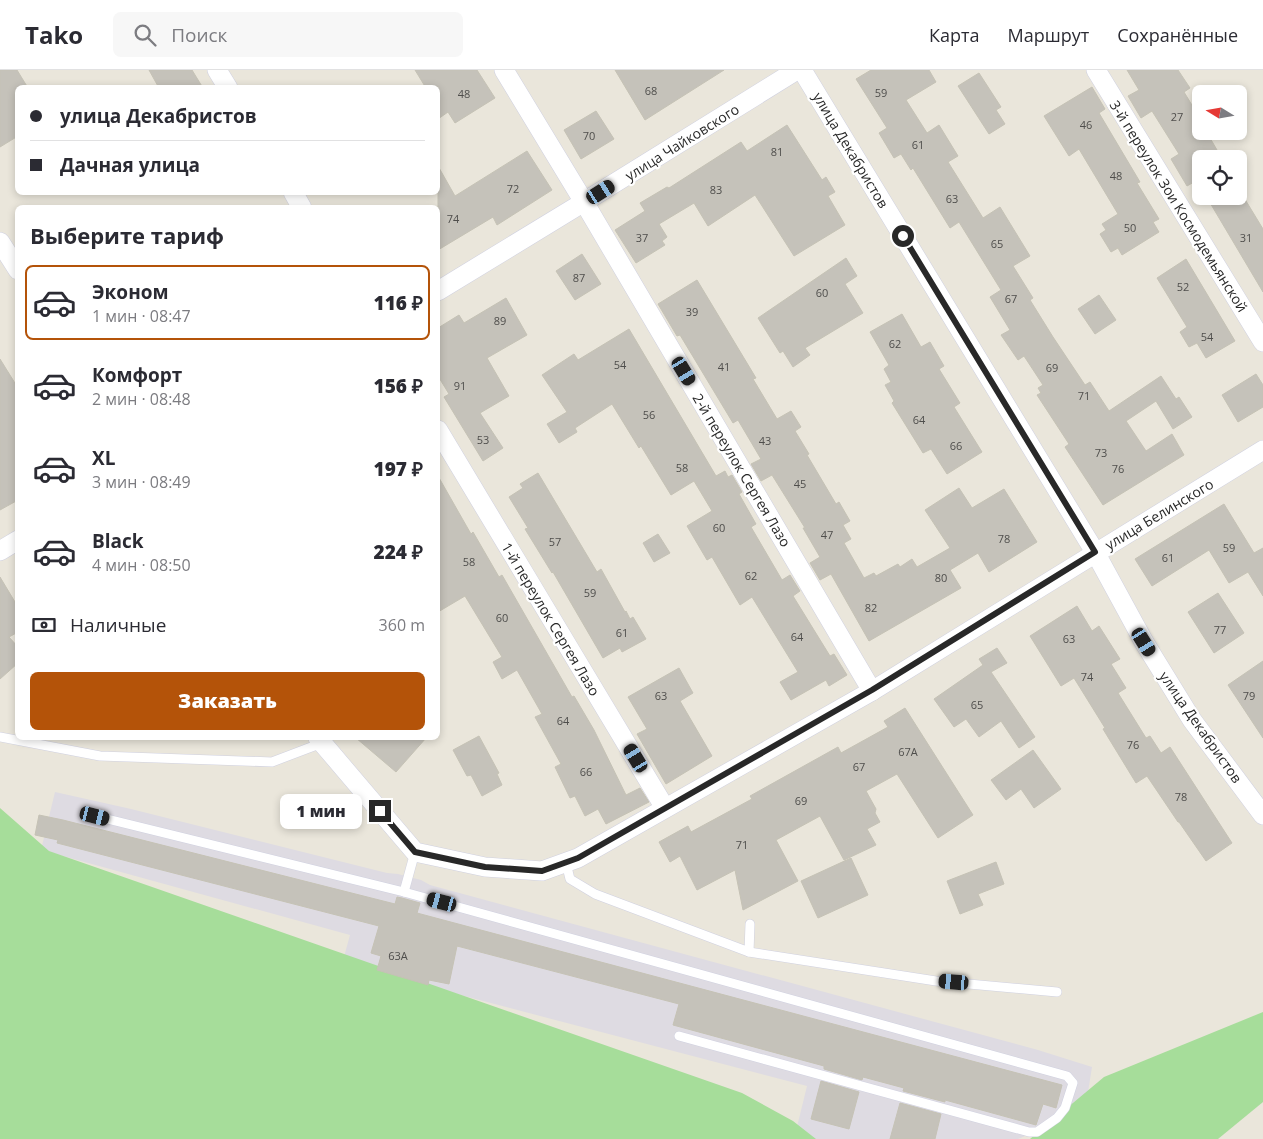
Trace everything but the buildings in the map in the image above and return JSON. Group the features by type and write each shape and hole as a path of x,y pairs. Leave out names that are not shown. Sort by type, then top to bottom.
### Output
{"street":[{"path":"217,70 226,85"},
{"name":"2-й переулок Сергея Лазо","path":"504,70 872,690"},
{"name":"улица Чайковского","path":"440,290 797,70"},
{"name":"улица Декабристов","path":"802,70 1095,552 1144,642 1192,720 1263,815"},
{"name":"3-й переулок Зои Космодемьянской","path":"1096,70 1263,342"},
{"path":"0,242 15,265"},
{"name":"1-й переулок Сергея Лазо","path":"440,433 665,808"},
{"name":"улица Белинского","path":"415,852 485,867 542,871 578,858 872,690 1263,450"},
{"path":"0,550 15,542"},
{"path":"320,740 415,852"}],"lane":[{"path":"0,737 15,740"},
{"path":"16,740 100,756 272,762 320,740"},
{"path":"95,816 404,892 1067,1076 1073,1083 1065,1108 1057,1118 1037,1132 1029,1132 679,1036"},
{"path":"404,892 415,852"},
{"path":"566,862 570,879 595,894 749,952 936,981 1057,992"},
{"path":"749,952 750,924"}],"shaded area":[{"path":"55,792 421,880 430,885 1038,1050 1092,1067 1085,1111 1018,1139 794,1139 807,1086 342,964 350,935 41,850"}],"green space":[{"path":"0,808 49,851 742,1093 793,1121 816,1139 0,1139"},
{"path":"1263,1012 1263,1102 1218,1139 1030,1139 1104,1077"}],"route":[{"path":"380,811 415,852 485,867 542,871 578,858 872,690 1095,552 903,236"}]}
